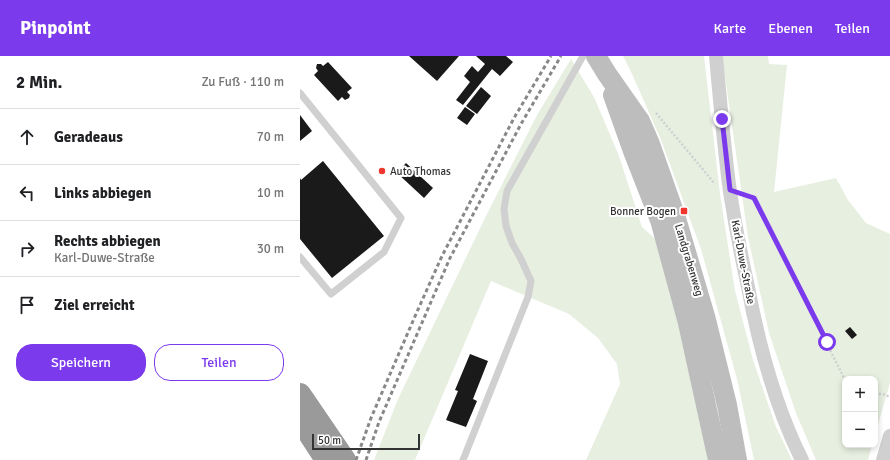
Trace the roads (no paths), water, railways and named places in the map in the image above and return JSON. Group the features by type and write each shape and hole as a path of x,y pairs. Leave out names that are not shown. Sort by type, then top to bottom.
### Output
{"highway":[{"path":"300,394 345,460"},
{"path":"300,420 326,460"}],"main road":[{"name":"Landgrabenweg","path":"596,56 606,74 640,121 650,144 706,316 727,405 737,460"},
{"name":"Landgrabenweg","path":"606,74 623,124 660,220 688,323 718,460"}],"street":[{"name":"Karl-Duwe-Straße","path":"716,56 730,190 755,322 775,393 802,460"},
{"path":"883,460 890,436"}],"lane":[{"path":"463,460 528,297 531,281 506,226 504,209 507,191 583,56"},
{"path":"300,93 401,218 384,252 331,294 300,257"}],"railway":[{"path":"356,460 371,418 442,256 514,118 551,56"},
{"path":"366,460 379,422 450,258 521,124 561,56"}],"place":[{"name":"Auto Thomas","path":"382,171"},
{"name":"Bonner Bogen","path":"684,211"}]}
